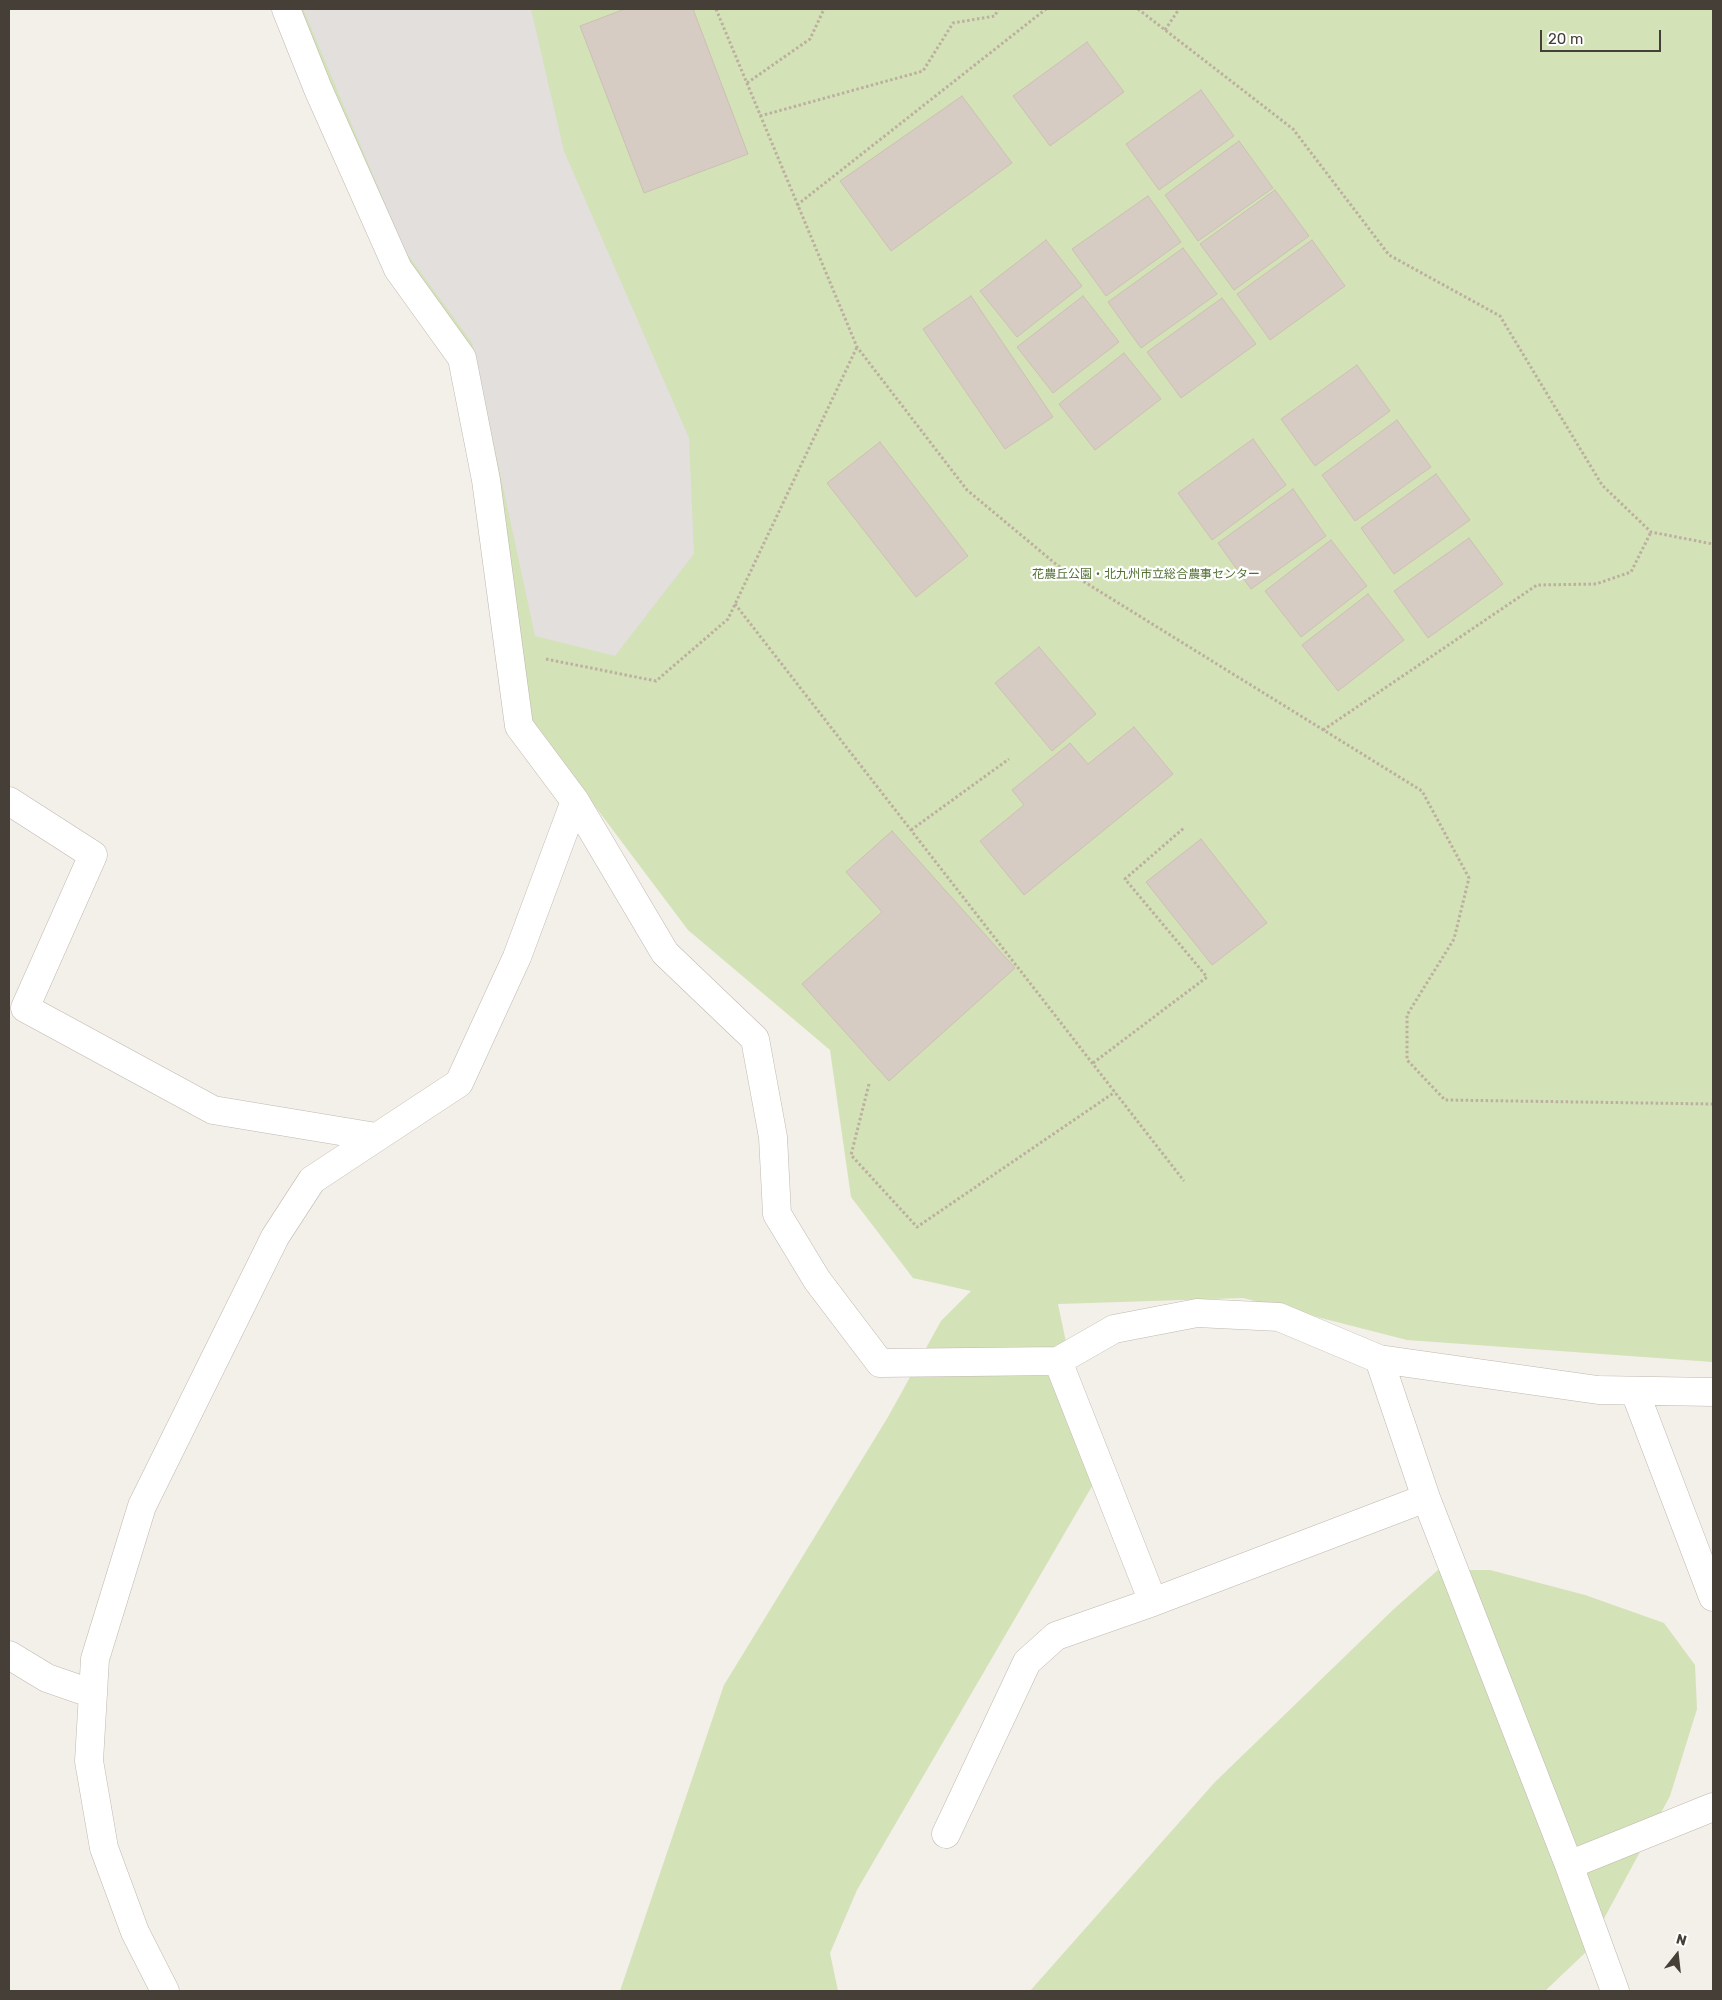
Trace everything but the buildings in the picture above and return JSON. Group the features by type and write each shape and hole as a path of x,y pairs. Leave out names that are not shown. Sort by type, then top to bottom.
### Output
{"street":[{"path":"286,9 318,89 398,269 462,358 486,480 518,726 575,801 665,953 755,1039 773,1137 777,1214 817,1280 880,1363 1058,1361 1114,1329 1197,1313 1279,1317 1379,1359 1598,1390 1713,1392"},
{"path":"9,801 93,855 25,1008 213,1110 376,1137"},
{"path":"165,1991 135,1932 104,1848 89,1761 95,1659 142,1506 275,1237 312,1180 459,1083 517,957 575,801"},
{"path":"1379,1359 1426,1498 1569,1865 1615,1991"},
{"path":"1058,1361 1153,1602"},
{"path":"1635,1392 1713,1597"},
{"path":"946,1834 1027,1662 1056,1636 1153,1602 1426,1498"},
{"path":"9,1655 47,1678 93,1694"},
{"path":"1569,1865 1713,1807"}],"path":[{"path":"716,9 857,347 967,490 1058,565 1422,791 1469,878 1454,939 1407,1015 1407,1060 1445,1100 1713,1104"},
{"path":"747,83 810,39 824,9"},
{"path":"760,116 923,71 953,23 995,16 998,9"},
{"path":"797,205 1046,9"},
{"path":"1138,9 1293,129 1389,255 1500,316 1602,485 1650,532 1713,544"},
{"path":"1165,30 1179,9"},
{"path":"509,651 656,681 728,619 857,347"},
{"path":"1324,730 1537,585 1596,584 1631,572 1650,532"},
{"path":"735,604 1184,1181"},
{"path":"911,830 1009,759"},
{"path":"1093,1063 1207,977 1125,879 1185,828"},
{"path":"869,1084 851,1155 917,1227 1115,1092"}],"green space":[{"name":"花農丘公園・北九州市立総合農事センター","path":"295,9 1713,9 1713,1362 1407,1340 1243,1298 1058,1304 1095,1481 857,1890 830,1953 838,1991 620,1991 724,1685 888,1417 941,1321 971,1291 913,1278 851,1197 830,1050 688,930 531,721 465,353 408,271"},
{"path":"1438,1570 1490,1570 1585,1595 1664,1623 1695,1665 1697,1709 1670,1796 1586,1952 1545,1991 1030,1991 1215,1782 1395,1608"}],"shaded area":[{"path":"303,9 531,9 564,151 689,438 694,554 615,656 535,636 472,343 405,251"}]}
